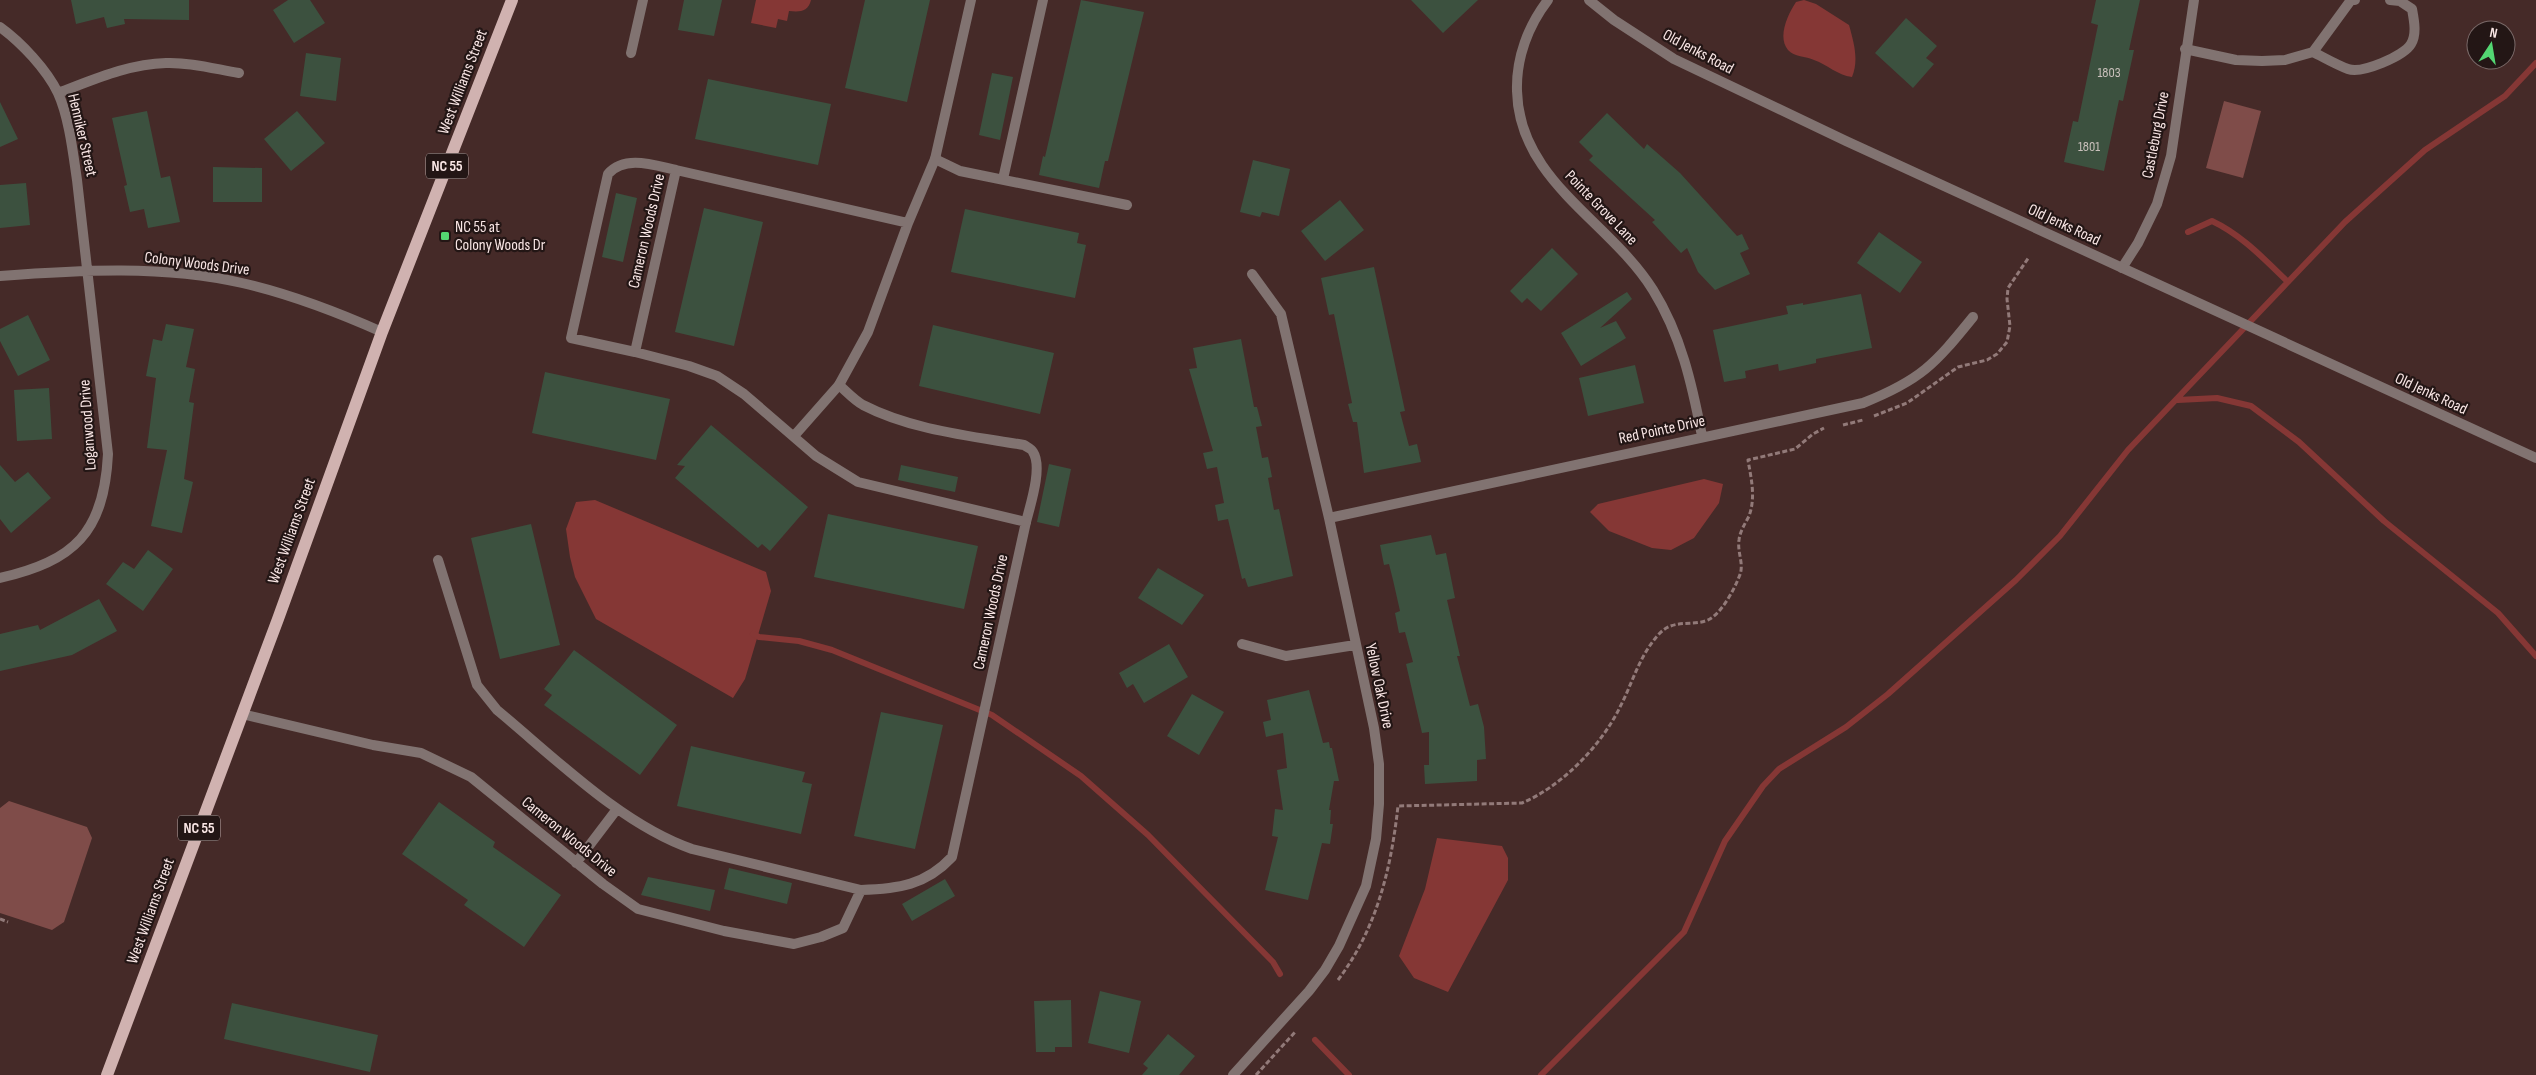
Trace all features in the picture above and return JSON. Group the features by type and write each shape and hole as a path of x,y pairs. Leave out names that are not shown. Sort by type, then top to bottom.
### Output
{"main road":[{"name":"West Williams Street","path":"107,1075 382,332 512,0"}],"street":[{"path":"631,53 643,0"},
{"path":"794,436 839,385 868,332 908,223 935,159 971,0"},
{"path":"1003,180 1043,0"},
{"name":"Pointe Grove Lane","path":"1548,0 1528,33 1517,70 1518,114 1525,136 1535,156 1551,178 1621,250 1652,288 1667,314 1685,358 1702,436"},
{"name":"Old Jenks Road","path":"1589,0 1614,20 1674,59 1832,134 2536,458"},
{"name":"Castleburg Drive","path":"2122,268 2138,243 2157,204 2168,165 2194,0"},
{"path":"2185,49 2236,60 2262,61 2285,60 2313,52 2351,0 2355,0"},
{"path":"2313,52 2350,70 2368,68 2402,54 2412,43 2414,37 2415,24 2412,9 2400,1 2390,0"},
{"name":"Henniker Street","path":"0,27 22,45 58,93 74,161 87,271"},
{"path":"58,93 105,75 149,64 193,65 239,73"},
{"path":"935,159 960,171 1127,205"},
{"path":"676,170 644,164 624,163 615,166 608,174 572,338 689,366 717,376 744,394 816,456 858,482 1026,522"},
{"name":"Cameron Woods Drive","path":"635,352 676,170 908,223"},
{"name":"Colony Woods Drive","path":"0,276 87,271 152,272 241,283 344,316 382,332"},
{"name":"Loganwood Drive","path":"0,578 44,566 68,551 91,527 104,496 108,454 87,271"},
{"name":"Yellow Oak Drive","path":"1233,1075 1326,970 1351,922 1366,886 1378,822 1379,764 1329,518 1281,314 1252,274"},
{"name":"Red Pointe Drive","path":"1329,518 1702,436 1792,420 1863,403 1913,380 1940,358 1973,317"},
{"name":"Cameron Woods Drive","path":"438,560 476,685 497,710 617,809 667,840 692,849 861,890 889,889 913,883 937,873 952,857 1037,472 1037,462 1033,452 1024,445 948,432 891,416 861,404 839,385"},
{"path":"1242,644 1286,656 1355,645"},
{"name":"Cameron Woods Drive","path":"242,714 373,745 421,753 472,777 576,863 638,909 724,931 794,944 821,937 843,928 861,890"},
{"path":"576,863 617,809"}],"path":[{"path":"1336,984 1360,948 1374,918 1393,848 1398,806 1505,805 1522,803 1536,797 1568,772 1591,750 1603,734 1620,708 1638,663 1658,634 1668,626 1709,619 1722,606 1736,584"},
{"path":"0,919 8,922"},
{"path":"1256,1075 1299,1027"}],"shaded area":[{"path":"756,0 811,0 806,9 789,11 787,21 778,19 776,28 751,23"},
{"path":"1804,0 1816,4 1849,25 1855,58 1852,77 1819,62 1793,54 1788,50 1783,39 1785,26 1796,2"},
{"path":"2224,101 2261,111 2243,178 2206,168"},
{"path":"1704,479 1723,484 1719,503 1694,538 1671,550 1652,548 1609,531 1590,512 1598,504"},
{"path":"595,500 766,572 771,591 745,679 733,698 596,619 575,577 566,529 576,502"},
{"path":"9,801 87,827 92,838 64,922 52,930 0,913 0,808"},
{"path":"1437,838 1502,846 1508,858 1508,880 1448,992 1414,978 1399,956 1425,889"}],"building":[{"path":"71,0 189,0 189,20 124,19 125,24 107,28 104,17 76,24"},
{"path":"288,0 310,0 325,23 294,43 273,10"},
{"path":"684,0 722,0 714,36 678,30"},
{"path":"865,0 930,0 907,102 845,88"},
{"path":"1081,0 1144,12 1108,161 1105,161 1099,188 1039,175 1043,156 1045,157"},
{"path":"1411,0 1478,0 1443,33"},
{"path":"2096,0 2140,0 2129,50 2134,50 2123,101 2119,100 2104,171 2064,162 2073,121 2078,122 2098,25 2091,23"},
{"path":"1906,18 1937,46 1926,58 1934,64 1913,88 1875,53"},
{"path":"306,53 341,58 336,101 300,96"},
{"path":"992,73 1013,77 1000,140 979,135"},
{"path":"708,79 831,104 818,165 695,139"},
{"path":"0,102 18,139 0,147"},
{"path":"147,111 161,178 170,176 180,222 148,228 144,209 130,212 124,186 127,185 112,118"},
{"path":"297,111 325,143 291,171 264,139"},
{"path":"1607,113 1644,149 1647,144 1680,173 1737,236 1742,234 1749,249 1740,253 1750,274 1715,290 1698,272 1687,248 1681,253 1652,222 1655,220 1589,160 1593,156 1579,142"},
{"path":"1253,160 1290,169 1279,216 1262,212 1260,217 1240,212"},
{"path":"213,167 262,168 262,202 213,202"},
{"path":"26,183 30,225 0,228 0,185"},
{"path":"616,193 637,198 623,262 602,257"},
{"path":"1340,200 1364,230 1325,261 1301,231"},
{"path":"704,208 763,222 734,346 675,332"},
{"path":"965,209 1079,233 1077,243 1086,245 1075,298 951,272"},
{"path":"1879,232 1922,262 1900,293 1857,263"},
{"path":"1552,248 1578,274 1541,311 1527,298 1522,303 1510,291"},
{"path":"1374,267 1405,411 1400,412 1409,446 1417,444 1421,462 1364,473 1357,422 1353,422 1348,404 1352,403 1334,314 1329,315 1321,278"},
{"path":"1627,292 1632,299 1600,328 1616,321 1626,338 1581,366 1561,333"},
{"path":"1861,294 1872,348 1816,359 1816,363 1779,371 1778,364 1745,371 1746,378 1724,382 1713,330 1788,314 1786,306 1803,303 1803,305"},
{"path":"28,315 50,360 18,376 0,341 0,329"},
{"path":"166,324 194,329 186,367 195,369 189,402 194,403 184,479 193,482 182,533 151,526 167,450 147,448 156,378 146,376 153,339 162,341"},
{"path":"933,325 1054,353 1040,414 919,386"},
{"path":"1241,339 1254,407 1257,407 1262,426 1256,427 1262,458 1268,457 1272,477 1268,478 1274,510 1279,509 1293,576 1248,587 1245,578 1242,579 1228,519 1218,521 1215,505 1224,503 1217,467 1207,469 1203,453 1213,451 1189,369 1197,368 1193,348"},
{"path":"1635,365 1644,403 1588,416 1579,378"},
{"path":"545,372 670,399 656,460 532,433"},
{"path":"49,388 52,439 17,441 14,390"},
{"path":"711,425 808,507 770,551 762,544 758,548 675,478 685,466 677,465"},
{"path":"1049,464 1071,469 1059,527 1037,522"},
{"path":"0,465 15,482 28,472 51,498 11,533 0,519"},
{"path":"901,465 958,477 955,492 898,480"},
{"path":"828,514 978,546 964,609 814,577"},
{"path":"531,524 560,645 500,659 471,538"},
{"path":"1431,535 1436,555 1446,553 1455,598 1447,600 1460,656 1457,656 1470,706 1478,704 1484,727 1486,759 1477,760 1477,781 1425,784 1424,765 1429,765 1429,732 1422,733 1406,664 1413,662 1405,632 1399,633 1395,613 1400,611 1389,564 1384,565 1380,545"},
{"path":"148,550 173,569 143,611 106,584 123,562 134,569"},
{"path":"1158,568 1204,595 1182,625 1138,598"},
{"path":"99,599 117,631 72,655 0,671 0,634 38,625 40,630"},
{"path":"1169,644 1188,677 1144,703 1133,684 1127,688 1119,673"},
{"path":"574,650 677,725 640,775 544,705 552,695 544,689"},
{"path":"1309,690 1323,743 1329,742 1330,748 1332,748 1339,781 1334,781 1329,810 1331,810 1330,824 1333,824 1330,844 1322,843 1308,900 1265,890 1278,837 1272,836 1275,809 1283,810 1277,770 1287,768 1283,733 1266,737 1263,722 1271,720 1267,700"},
{"path":"1192,694 1224,712 1199,755 1167,736"},
{"path":"881,712 943,725 915,849 854,836"},
{"path":"691,746 805,772 802,782 812,784 801,834 677,806"},
{"path":"439,802 495,842 493,847 561,895 524,947 464,905 468,900 402,854"},
{"path":"729,868 792,883 787,904 724,889"},
{"path":"648,877 715,890 710,911 641,895"},
{"path":"945,879 955,896 912,921 902,904"},
{"path":"1100,991 1141,1001 1129,1053 1088,1043"},
{"path":"1071,1000 1072,1047 1055,1047 1055,1052 1036,1052 1034,1001"},
{"path":"232,1003 378,1035 370,1072 224,1039"},
{"path":"1168,1034 1195,1056 1179,1075 1142,1075 1148,1068 1143,1064"}],"waterway":[{"path":"1541,1075 1684,932 1725,841 1763,786 1779,769 1846,727 1888,694 2016,580 2060,536 2128,450 2345,222 2425,150 2505,96 2536,63"},
{"path":"2188,232 2212,221 2243,241 2288,282"},
{"path":"2178,400 2217,398 2251,406 2299,442 2384,521 2498,613 2536,656"},
{"path":"753,634 759,637 799,641 832,650 992,715 1081,776 1148,835 1273,962 1280,974"},
{"path":"1315,1040 1349,1075"}],"place":[{"name":"NC 55 at Colony Woods Dr","path":"445,236"}]}
